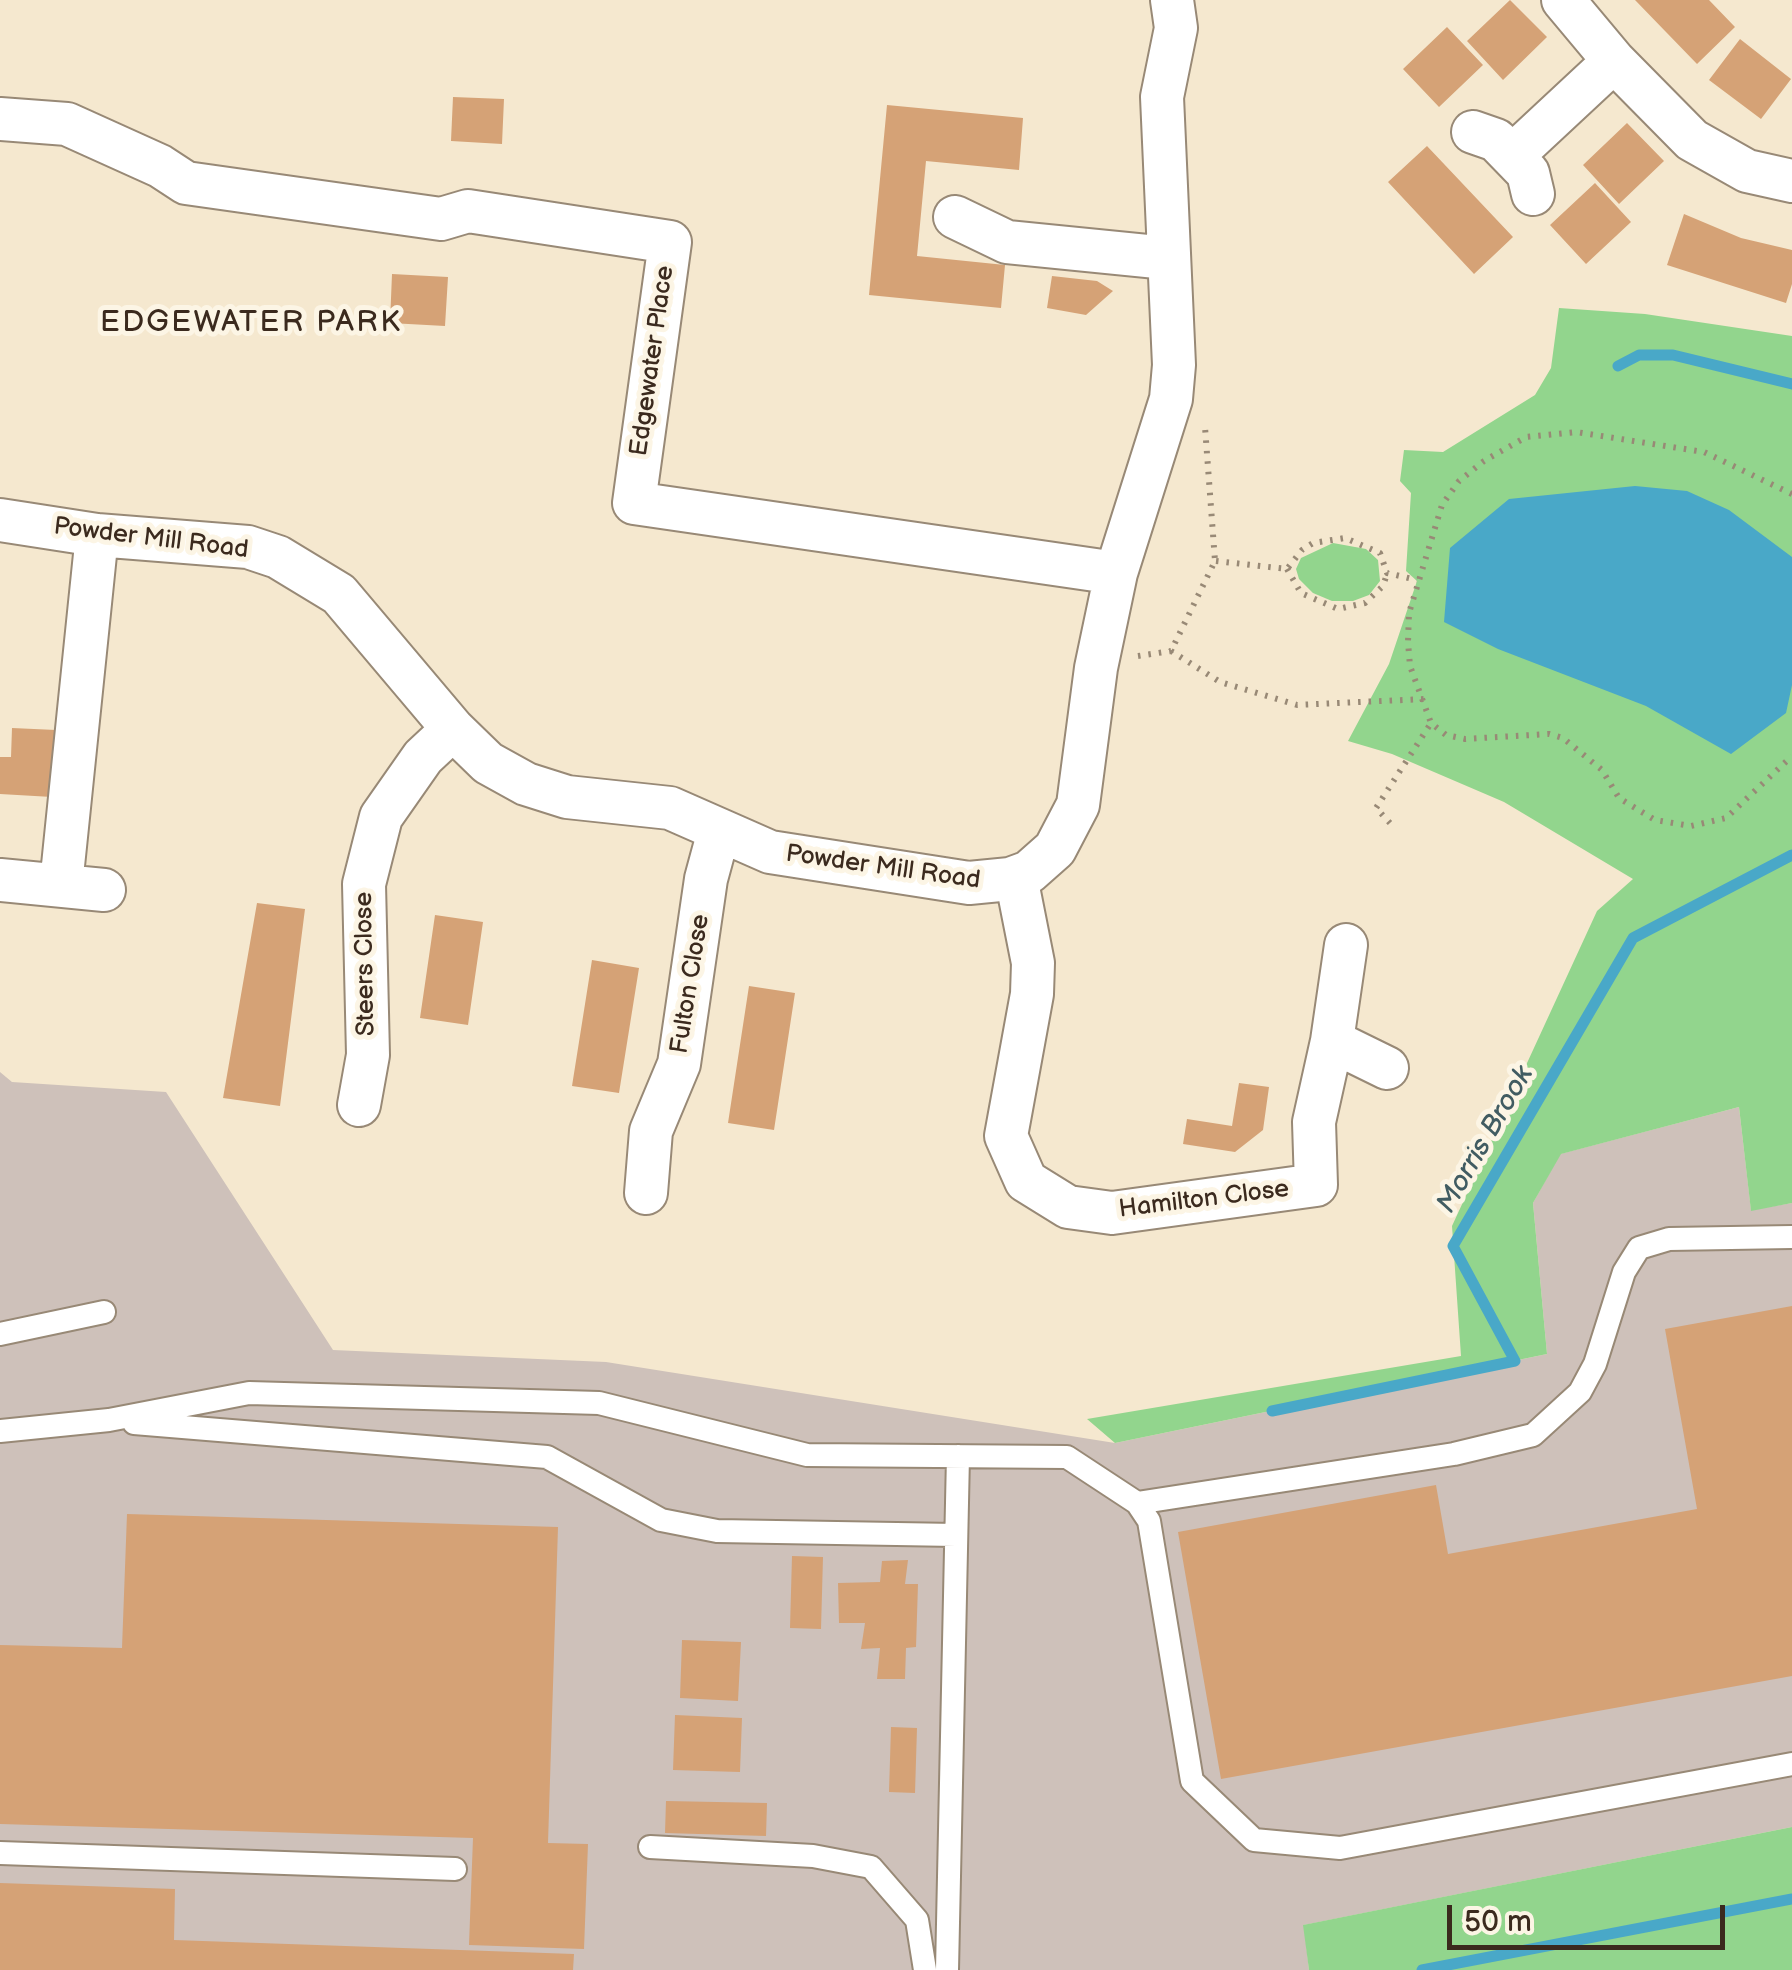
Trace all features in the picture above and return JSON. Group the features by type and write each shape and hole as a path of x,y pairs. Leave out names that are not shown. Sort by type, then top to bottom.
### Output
{"street":[{"name":"Powder Mill Road","path":"0,520 98,536 248,548 310,574 364,618 453,729 488,763 526,784 567,797 670,808 770,852 969,883 1016,878 1042,864 1070,829 1078,805 1096,668 1116,573 1171,399 1174,365 1162,97 1176,28 1172,0"},
{"path":"1562,0 1614,61 1692,140 1747,172 1792,181"},
{"path":"1512,156 1614,61"},
{"name":"Edgewater Place","path":"0,119 68,124 160,166 186,184 441,219 468,211 670,242 634,504 1116,573"},
{"path":"1473,132 1496,140 1512,156 1528,173 1533,194"},
{"path":"955,216 1007,242 1167,258"},
{"path":"61,885 98,536"},
{"name":"Steers Close","path":"359,1106 368,1056 364,884 382,817 423,758 453,729"},
{"name":"Fulton Close","path":"646,1194 651,1131 680,1064 706,879 718,831"},
{"name":"Hamilton Close","path":"1016,878 1033,963 1032,994 1006,1136 1026,1181 1068,1208 1112,1214 1316,1185 1314,1122 1332,1041 1346,945"},
{"path":"0,880 104,890"},
{"path":"1332,1041 1387,1068"}],"lane":[{"path":"1137,1503 1454,1454 1533,1435 1580,1392 1595,1364 1624,1272 1640,1248 1669,1239 1792,1237"},
{"path":"0,1334 104,1312"},
{"path":"0,1431 109,1420 249,1394 599,1403 807,1456 1067,1457 1137,1503 1149,1521 1192,1781 1254,1840 1340,1848 1792,1764"},
{"path":"109,1420 547,1457 661,1520 717,1531 956,1535"},
{"path":"947,1970 958,1456"},
{"path":"650,1847 813,1856 871,1867 916,1920 924,1970"},
{"path":"0,1853 454,1869"}],"path":[{"path":"1170,650 1215,561 1205,422 1171,399"},
{"path":"1792,494 1704,452 1576,432 1526,437 1508,445 1459,482 1442,504 1417,580 1409,613 1408,642 1410,666 1431,723 1446,735 1466,739 1518,733 1563,738 1602,770 1618,798 1637,812 1691,826 1726,818 1792,756"},
{"path":"1330,537 1371,546 1380,553 1387,573 1383,586 1364,603 1338,608 1301,593 1287,569 1302,550 1330,537"},
{"path":"1215,561 1287,569"},
{"path":"1387,573 1417,580"},
{"path":"1096,668 1170,650 1220,682 1297,704 1424,699"},
{"path":"1390,823 1376,808 1431,723"}],"shaded area":[{"path":"0,1072 12,1082 166,1092 333,1350 606,1362 1115,1443 1547,1354 1533,1203 1560,1154 1739,1107 1751,1210 1792,1203 1792,1827 1304,1925 1309,1970 0,1970"}],"green space":[{"path":"1559,308 1645,314 1792,336 1792,1203 1751,1211 1739,1107 1561,1154 1533,1203 1547,1354 1115,1443 1087,1419 1461,1356 1452,1226 1597,911 1633,879 1504,802 1392,754 1348,741 1389,664 1417,581 1406,571 1411,493 1400,481 1404,450 1443,452 1535,395 1551,368"},
{"path":"1333,543 1366,549 1378,560 1380,581 1369,595 1353,601 1332,601 1313,593 1299,579 1296,569 1301,558"},
{"path":"1792,1827 1792,1970 1309,1970 1303,1925"}],"water":[{"path":"1635,486 1687,491 1729,510 1792,557 1792,685 1786,713 1731,754 1646,706 1498,649 1444,622 1450,548 1509,499"}],"building":[{"path":"1510,0 1547,37 1503,80 1467,41"},
{"path":"1635,0 1709,0 1735,27 1697,64"},
{"path":"1447,27 1483,65 1439,107 1403,69"},
{"path":"1740,39 1791,79 1761,119 1709,80"},
{"path":"453,97 504,99 502,144 451,141"},
{"path":"887,105 1023,118 1019,170 926,161 917,256 1005,265 1001,308 869,295"},
{"path":"1627,123 1664,161 1619,204 1583,165"},
{"path":"1427,146 1513,237 1474,274 1388,182"},
{"path":"1595,183 1631,222 1586,264 1550,225"},
{"path":"1684,214 1741,238 1792,250 1792,284 1786,303 1667,265"},
{"path":"392,274 448,277 445,326 390,323"},
{"path":"1052,276 1097,281 1113,291 1086,315 1047,308"},
{"path":"12,728 56,730 52,797 0,794 0,757 11,757"},
{"path":"257,903 305,909 280,1106 223,1098"},
{"path":"435,915 483,922 468,1025 420,1018"},
{"path":"592,960 639,968 619,1093 572,1086"},
{"path":"749,986 795,993 774,1130 728,1123"},
{"path":"1239,1083 1269,1087 1263,1130 1235,1152 1183,1144 1187,1119 1232,1126"},
{"path":"1792,1306 1792,1676 1221,1779 1178,1532 1436,1485 1448,1554 1697,1509 1665,1329"},
{"path":"127,1514 558,1527 548,1843 588,1844 584,1949 469,1945 473,1838 0,1824 0,1645 122,1648"},
{"path":"792,1556 823,1557 821,1629 790,1628"},
{"path":"908,1560 905,1584 918,1584 916,1647 906,1648 905,1679 877,1679 880,1648 861,1649 865,1623 839,1623 838,1583 880,1582 882,1561"},
{"path":"682,1640 741,1642 738,1701 680,1698"},
{"path":"675,1715 742,1718 740,1772 673,1770"},
{"path":"891,1727 917,1728 915,1793 889,1792"},
{"path":"666,1801 767,1803 766,1836 665,1833"},
{"path":"0,1883 175,1889 174,1940 574,1954 573,1970 0,1970"}],"waterway":[{"path":"1618,366 1639,355 1673,355 1792,384"},
{"name":"Morris Brook","path":"1272,1411 1515,1361 1453,1246 1633,938 1792,855"},
{"path":"1422,1970 1792,1899"}],"district":[{"name":"EDGEWATER PARK","path":"251,323"}]}
